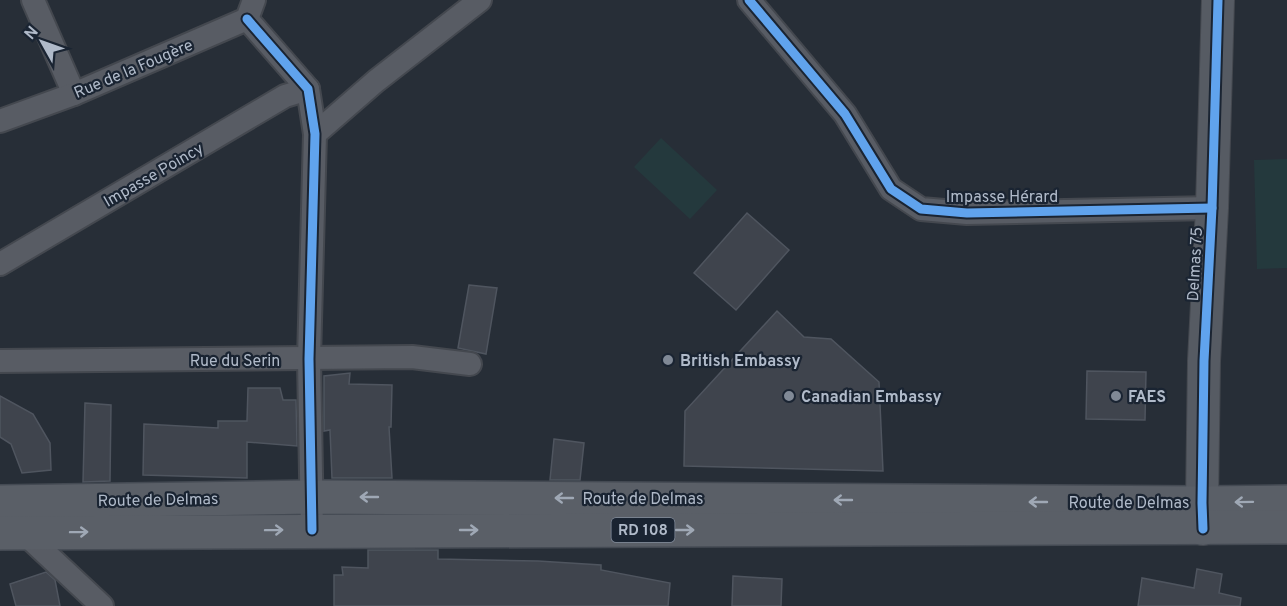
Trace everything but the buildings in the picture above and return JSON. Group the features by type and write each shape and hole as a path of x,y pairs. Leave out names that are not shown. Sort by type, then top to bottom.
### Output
{"main road":[{"name":"Route de Delmas","path":"0,502 311,497 1202,516 1287,527"},
{"name":"Route de Delmas","path":"12,533 1202,516 1287,502"}],"street":[{"path":"33,0 74,94"},
{"path":"315,134 376,81 480,0"},
{"name":"Impasse Hérard","path":"749,0 845,114 891,189 921,209 967,213 1212,208"},
{"name":"Delmas 75","path":"1202,516 1204,361 1212,208 1218,0"},
{"path":"250,9 308,89 315,134 309,359 312,530"},
{"name":"Rue de la Fougère","path":"0,121 74,94 250,9"},
{"name":"Impasse Poincy","path":"0,264 285,96 308,89"},
{"name":"Rue du Serin","path":"0,361 412,357 470,364"},
{"path":"12,533 102,606"}],"green space":[{"path":"661,138 717,190 690,219 634,167"},
{"path":"1287,159 1287,268 1257,269 1254,160"}],"cycle path":[{"path":"749,0 845,114 891,189 921,209 967,213 1212,208"},
{"path":"1203,529 1204,361 1212,208 1218,0"},
{"path":"247,19 308,89 315,134 309,359 312,530"}],"place":[{"name":"British Embassy","path":"668,360"},
{"name":"Canadian Embassy","path":"789,396"},
{"name":"FAES","path":"1116,396"}]}
